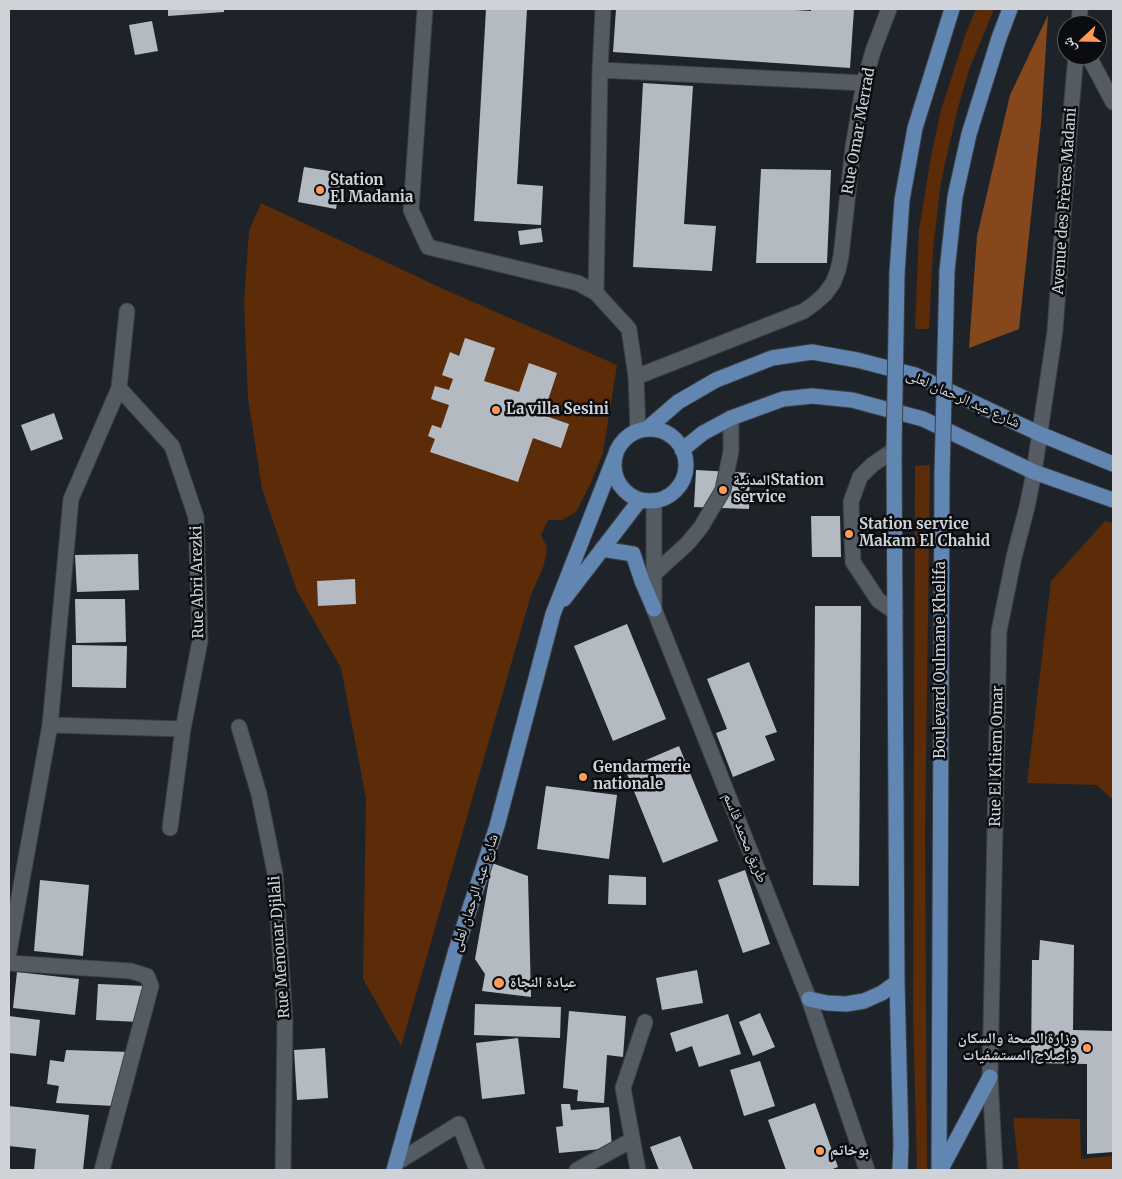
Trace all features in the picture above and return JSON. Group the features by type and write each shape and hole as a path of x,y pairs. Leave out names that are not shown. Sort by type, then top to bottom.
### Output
{"main road":[{"path":"900,1170 894,450 897,273 902,200 915,128 952,9"},
{"name":"Boulevard Oulmane Khelifa","path":"940,1170 942,476 947,271 955,197 969,134 1010,9"},
{"name":"شارع عبد الرحمان لعلى","path":"643,430 678,402 716,380 772,358 812,352 858,360 915,375 1040,434 1113,464"},
{"path":"682,450 704,433 731,418 783,399 812,396 852,400 923,418 1034,472 1113,500"},
{"path":"643,430 662,431 674,438 682,450 686,461 685,472 681,483 674,492 665,498 647,501 628,494 618,484 614,470 614,456 619,445 628,436 643,430"},
{"name":"شارع عبد الرحمان لعلى","path":"395,1166 456,950 496,826 553,614 614,456"},
{"name":"شارع عبد الرحمان لعلى","path":"553,614 602,549 647,501"},
{"path":"602,549 632,554 654,610"},
{"path":"809,999 836,1004 864,1001 882,993 897,982"},
{"path":"940,1170 990,1077"}],"street":[{"path":"425,9 411,210 428,247 578,283 596,293 629,329 643,430"},
{"path":"596,293 603,9"},
{"name":"Rue Omar Merrad","path":"636,377 804,311 815,304 833,283 841,256 853,147 864,83 876,42 889,9"},
{"name":"Avenue des Frères Madani","path":"1053,347 1075,65"},
{"path":"1093,65 1113,102"},
{"path":"600,70 864,83"},
{"path":"9,952 50,725 71,499 119,388 127,311"},
{"name":"Rue El Khiem Omar","path":"995,1170 990,1077 999,631 1014,557 1028,507 1053,347"},
{"name":"Rue Abri Arezki","path":"119,388 172,446 196,518 200,641 183,729 170,828"},
{"path":"655,573 688,543 701,528 723,490 731,451 731,418"},
{"path":"894,450 872,465 860,477 850,502 853,562 878,600 895,612"},
{"name":"طريق محمد قاسم","path":"647,501 655,573 654,610 809,999 868,1170"},
{"path":"50,725 183,729"},
{"name":"Rue Menouar Djilali","path":"239,727 259,794 275,873 285,1021 283,1170"},
{"path":"9,964 132,971 147,976 151,986 102,1170"},
{"path":"638,1170 623,1088 645,1022"},
{"path":"395,1166 459,1124 477,1170"},
{"path":"577,1170 632,1140"}],"shaded area":[{"path":"976,9 994,9 969,70 957,111 941,182 933,249 929,329 915,329 919,230 931,157 941,110 966,33"},
{"path":"1048,15 1041,123 1019,329 969,348 977,236 1010,95"},
{"path":"261,203 439,287 617,365 603,453 590,485 576,512 562,520 548,520 541,535 547,547 544,565 531,595 401,1046 363,979 366,798 341,668 297,591 262,489 248,398 244,302 249,231"},
{"path":"930,465 925,835 927,1170 917,1170 913,1014 915,466"},
{"path":"1105,521 1113,523 1113,800 1097,785 1027,783 1051,581"},
{"path":"1013,1118 1080,1119 1081,1159 1113,1156 1113,1170 1019,1170"}],"building":[{"path":"168,9 224,9 224,12 168,16"},
{"path":"486,9 527,9 517,184 543,186 541,225 474,221"},
{"path":"616,9 779,9 811,11 811,9 854,9 850,68 613,52"},
{"path":"152,21 158,51 135,55 129,25"},
{"path":"643,83 693,86 684,224 716,226 712,271 633,267"},
{"name":"Station El Madania","path":"304,167 342,173 336,209 298,202"},
{"path":"761,169 831,170 827,263 756,263"},
{"path":"541,228 543,242 520,245 518,231"},
{"name":"La villa Sesini","path":"465,338 495,348 484,381 519,392 529,363 557,373 543,415 569,424 561,448 533,438 518,482 430,452 435,439 428,436 432,425 441,428 449,405 431,399 435,386 449,390 453,379 442,375 450,352 459,356"},
{"path":"54,413 63,439 31,451 21,425"},
{"path":"696,470 750,473 749,509 694,507"},
{"path":"811,516 840,516 841,557 812,557"},
{"path":"138,554 139,590 77,592 75,555"},
{"path":"355,579 356,604 318,606 317,581"},
{"path":"75,599 125,599 126,642 76,643"},
{"path":"815,606 861,606 859,886 813,885"},
{"path":"627,624 666,719 613,741 574,646"},
{"path":"72,645 127,646 126,688 72,687"},
{"path":"749,662 777,732 765,736 775,760 733,777 716,733 727,729 707,679"},
{"path":"679,746 718,841 663,863 625,769"},
{"path":"546,786 617,795 609,859 537,849"},
{"path":"492,863 528,876 531,997 482,991 485,974 475,959"},
{"path":"745,870 770,944 743,953 718,880"},
{"path":"609,875 646,877 646,905 608,904"},
{"path":"40,880 89,885 83,956 34,951"},
{"path":"1040,940 1074,945 1073,1030 1113,1031 1113,1152 1087,1154 1087,1064 1031,1063 1032,960 1039,960"},
{"path":"697,970 703,1003 662,1010 656,978"},
{"path":"17,972 79,979 75,1015 13,1008"},
{"path":"98,984 145,986 140,1022 96,1020"},
{"path":"475,1004 561,1007 560,1038 474,1035"},
{"path":"569,1011 626,1016 623,1057 607,1055 604,1103 577,1101 578,1090 563,1088"},
{"path":"760,1013 775,1047 753,1056 739,1022"},
{"path":"728,1014 741,1054 699,1067 692,1046 676,1052 670,1033"},
{"path":"9,1016 40,1020 36,1056 9,1053"},
{"path":"518,1038 525,1094 482,1099 476,1043"},
{"path":"325,1048 328,1098 297,1100 294,1050"},
{"path":"66,1050 130,1052 114,1106 56,1103 59,1086 47,1084 50,1060 64,1062"},
{"path":"760,1061 775,1106 744,1116 730,1070"},
{"path":"815,1103 838,1167 830,1170 786,1170 768,1120"},
{"path":"561,1104 570,1104 571,1110 609,1107 612,1148 559,1153 556,1127 563,1126"},
{"path":"9,1106 89,1115 83,1170 34,1170 36,1149 9,1146"},
{"path":"680,1136 693,1169 659,1170 650,1147"}],"place":[{"name":"Station El Madania","path":"320,190"},
{"name":"La villa Sesini","path":"496,410"},
{"name":"المدنيةStation service","path":"723,490"},
{"name":"Station service Makam El Chahid","path":"849,534"},
{"name":"Gendarmerie nationale","path":"583,777"},
{"name":"عيادة النجاة","path":"499,983"},
{"name":"وزارة الصحة والسكان وإصلاح المستشفيات","path":"1087,1048"},
{"name":"بوخاتم","path":"820,1151"}]}
